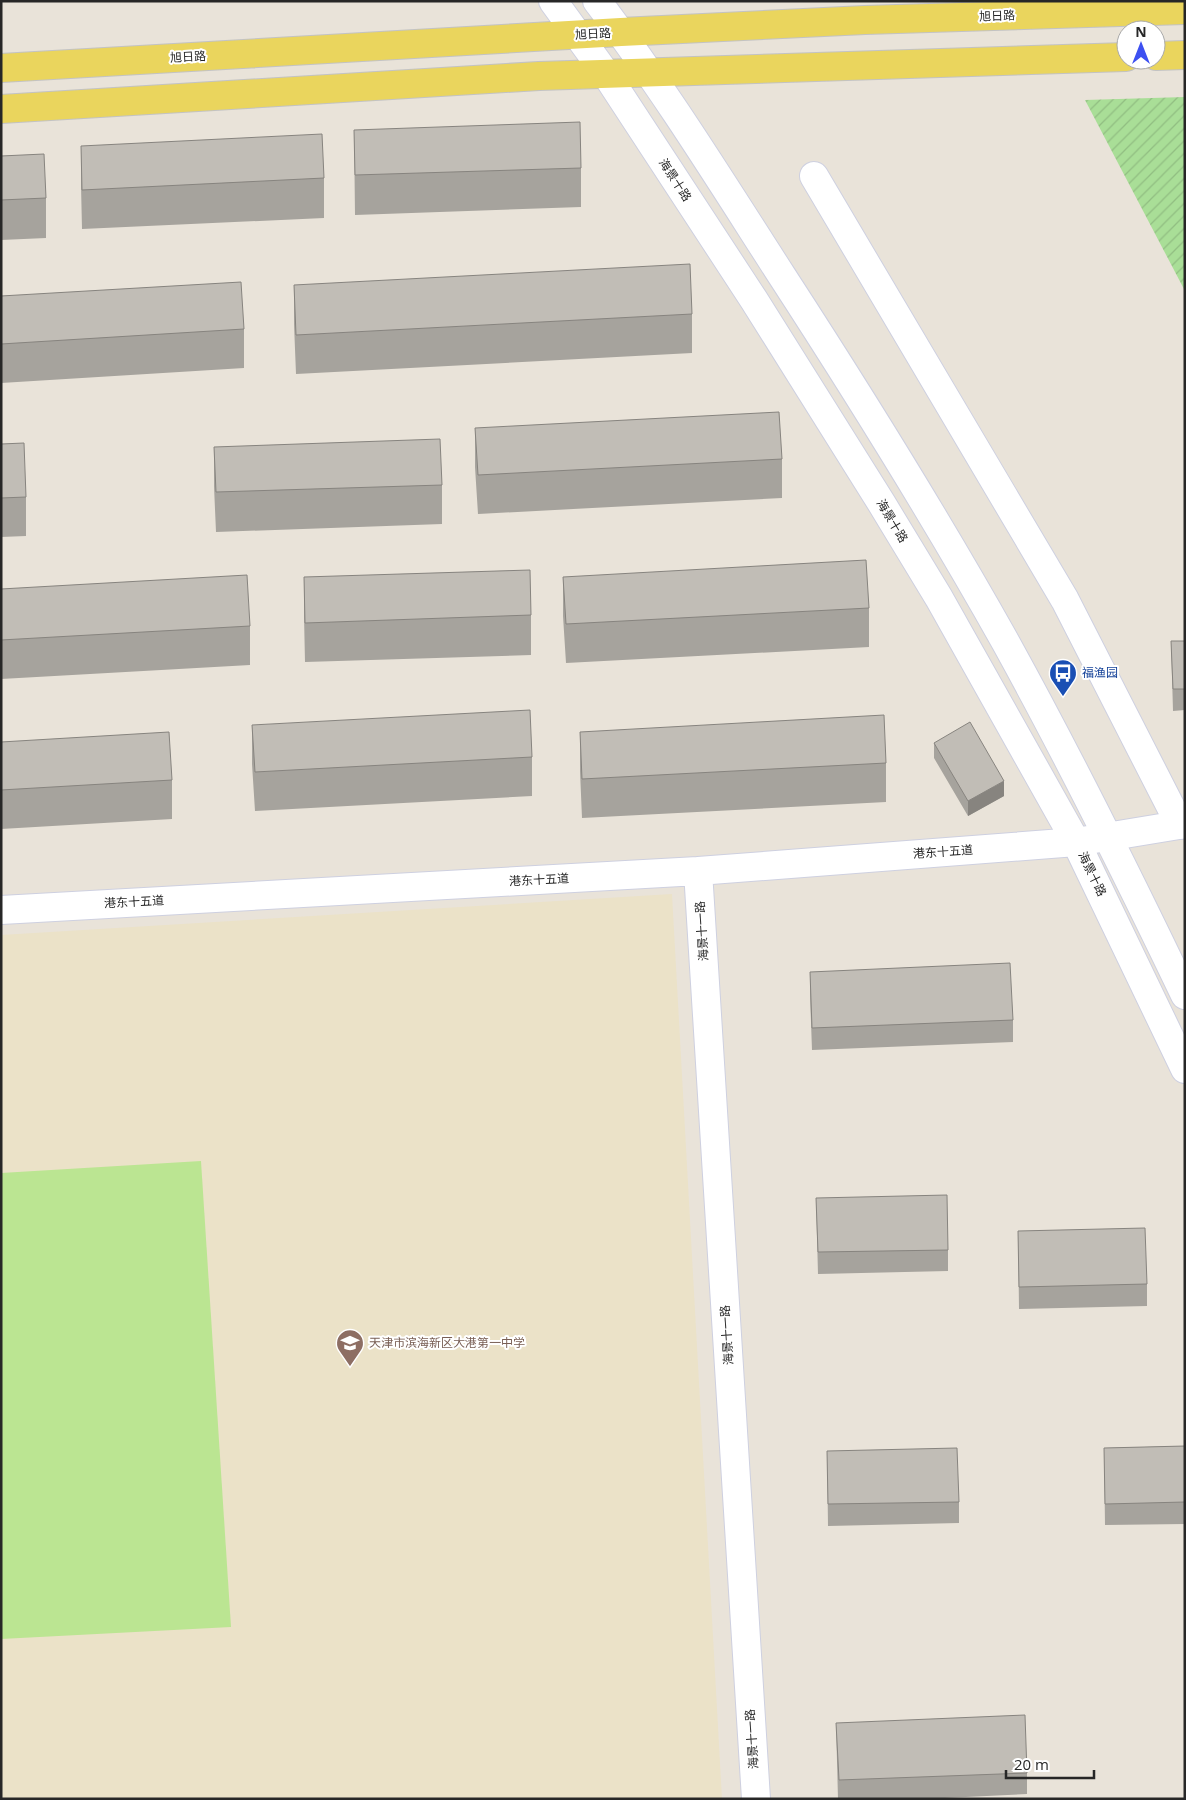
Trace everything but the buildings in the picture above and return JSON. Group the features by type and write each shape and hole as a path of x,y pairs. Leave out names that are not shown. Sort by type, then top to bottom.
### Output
{"main road":[{"name":"旭日路","path":"1,68 578,34 865,20 1185,10"},
{"path":"1166,56 1185,55"},
{"path":"1,109 539,76 649,74 1116,57"}],"street":[{"name":"海景十路","path":"553,1 606,74 754,300 877,496 943,606 1076,842 1185,1069"},
{"path":"597,1 693,138 844,372 948,542 1019,667 1108,835 1185,996"},
{"path":"814,176 1065,600 1182,824"},
{"name":"港东十五道","path":"1,910 698,871 1076,842 1108,835 1182,824"},
{"name":"海景十一路","path":"698,871 756,1799"}],"shaded area":[{"name":"天津市滨海新区大港第一中学","path":"672,894 722,1799 1,1799 1,935"}],"green space":[{"path":"1185,97 1185,291 1085,100"},
{"path":"201,1161 231,1627 1,1639 1,1173"}],"place":[{"name":"福渔园","path":"1063,697"},
{"name":"天津市滨海新区大港第一中学","path":"350,1367"}]}
